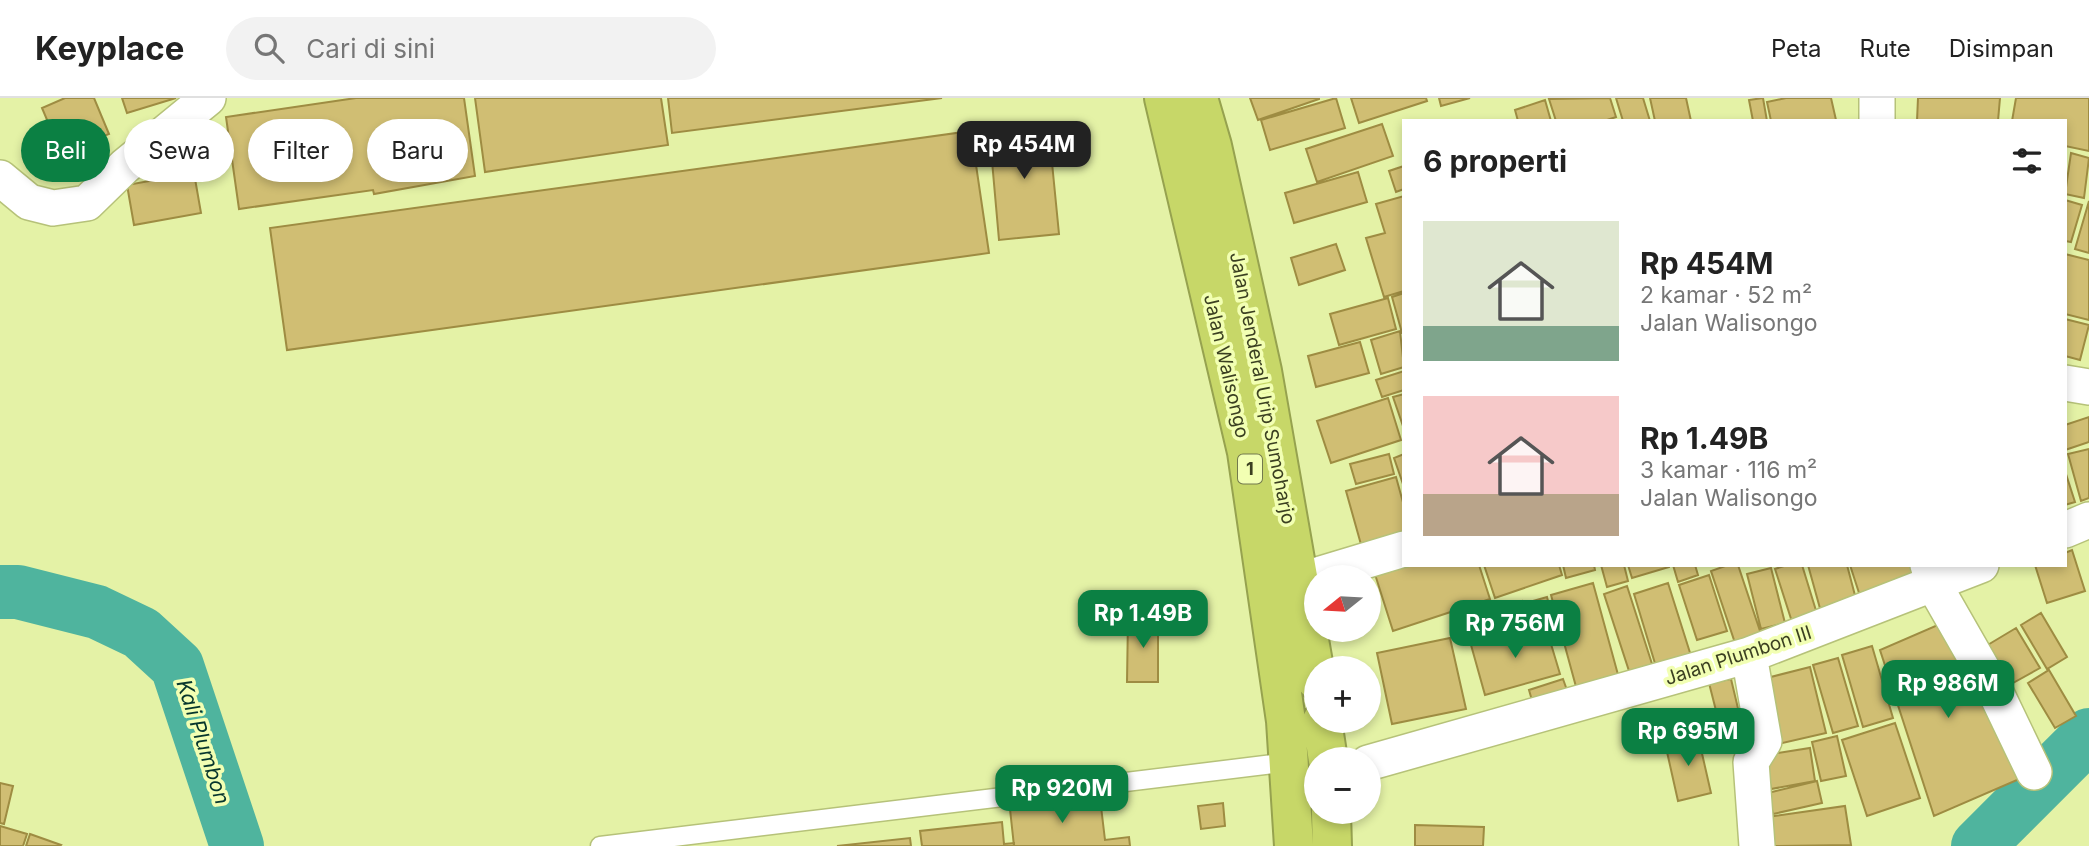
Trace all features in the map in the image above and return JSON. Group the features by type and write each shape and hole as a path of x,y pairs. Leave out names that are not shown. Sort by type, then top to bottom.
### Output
{"highway":[{"name":"Jalan Walisongo","path":"1164,98 1245,372 1247,452 1290,762 1294,846"},
{"name":"Jalan Jenderal Urip Sumoharjo","path":"1198,98 1212,146 1245,372 1301,580 1312,656"},
{"path":"1331,824 1332,846"}],"street":[{"path":"0,178 29,202 53,208 87,203 125,166 208,98"},
{"path":"1877,98 1877,119"},
{"path":"2067,383 2089,387"},
{"path":"2067,529 2089,520"},
{"path":"1301,580 1402,550"},
{"name":"Jalan Plumbon III","path":"1381,759 1749,655 1931,575 1971,567"},
{"path":"1931,575 1997,695 2034,772"},
{"path":"1749,655 1764,741 1751,762 1757,846"}],"lane":[{"path":"600,846 1290,762"}],"building":[{"path":"65,98 94,98 103,119 47,119 42,108"},
{"path":"122,98 176,98 127,113"},
{"path":"356,98 464,98 467,119 367,119 367,182 441,182 374,194 373,190 239,209 234,174 234,119 226,117"},
{"path":"475,98 661,98 668,145 485,172"},
{"path":"668,98 942,98 672,133"},
{"path":"1250,98 1319,98 1319,99 1258,120"},
{"path":"1336,98 1345,128 1270,150 1261,120"},
{"path":"1351,98 1426,98 1427,101 1359,123"},
{"path":"1439,98 1470,98 1441,106"},
{"path":"1610,98 1616,117 1555,119 1549,99"},
{"path":"1616,98 1643,98 1649,119 1622,119"},
{"path":"1650,98 1686,98 1691,119 1655,119"},
{"path":"1763,98 1767,119 1753,119 1749,100"},
{"path":"1786,98 1831,98 1836,119 1771,119 1767,102"},
{"path":"1918,98 2000,98 1998,119 1917,119"},
{"path":"2016,98 2089,98 2089,151 2067,146 2067,119 2012,119"},
{"path":"1545,100 1550,119 1517,119 1515,110"},
{"path":"1048,122 1059,234 999,240 989,127"},
{"path":"1382,124 1393,156 1317,182 1306,149"},
{"path":"468,126 475,176 468,177"},
{"path":"971,131 989,253 287,350 270,228"},
{"path":"2071,153 2089,158 2084,198 2067,194"},
{"path":"1402,167 1402,190 1396,192 1389,171"},
{"path":"1358,172 1367,202 1294,223 1285,193"},
{"path":"144,182 196,182 201,213 134,225 127,185"},
{"path":"1402,197 1402,292 1384,297 1366,238 1385,233 1376,204"},
{"path":"2067,201 2082,205 2071,242 2067,241"},
{"path":"2089,201 2089,253 2075,249"},
{"path":"1336,244 1345,270 1299,285 1291,258"},
{"path":"2067,254 2089,260 2089,320 2067,314"},
{"path":"1402,294 1402,333 1392,297"},
{"path":"1388,298 1396,329 1339,345 1330,314"},
{"path":"2067,320 2089,325 2080,360 2067,357"},
{"path":"1400,331 1402,368 1381,374 1371,340"},
{"path":"1360,342 1369,373 1316,387 1308,356"},
{"path":"1402,372 1402,391 1382,397 1376,380"},
{"path":"1402,395 1402,423 1393,397"},
{"path":"1388,398 1401,440 1331,463 1317,421"},
{"path":"2089,417 2089,442 2067,449 2067,424"},
{"path":"2089,449 2089,498 2081,501 2068,454"},
{"path":"1389,454 1394,474 1356,484 1350,464"},
{"path":"1402,455 1402,481 1394,458"},
{"path":"1396,477 1402,499 1402,537 1362,548 1346,491"},
{"path":"2067,477 2075,502 2067,504"},
{"path":"2072,550 2085,591 2047,603 2036,567 2067,567 2067,552"},
{"path":"1381,567 1480,567 1490,599 1393,631 1381,593"},
{"path":"1485,567 1560,567 1562,575 1495,598"},
{"path":"1563,567 1594,567 1595,570 1566,578"},
{"path":"1602,567 1624,567 1628,581 1607,587"},
{"path":"1629,567 1669,567 1632,578"},
{"path":"1674,567 1696,567 1698,575 1678,582"},
{"path":"1722,567 1739,567 1763,640 1737,649 1711,571"},
{"path":"1803,567 1818,617 1793,625 1775,569"},
{"path":"1809,567 1848,567 1857,603 1821,612"},
{"path":"1851,567 1912,567 1916,581 1861,599"},
{"path":"1771,568 1785,623 1761,629 1747,574"},
{"path":"1709,575 1727,631 1697,640 1679,585"},
{"path":"1593,583 1620,682 1578,694 1551,595"},
{"path":"1668,583 1692,659 1657,670 1634,594"},
{"path":"1627,586 1653,667 1630,674 1604,594"},
{"path":"1547,597 1553,620 1532,625 1526,603"},
{"path":"1522,601 1528,627 1489,636 1483,610"},
{"path":"2041,613 2067,657 2047,669 2021,625"},
{"path":"1128,618 1158,618 1158,682 1127,682"},
{"path":"1947,621 2024,777 1934,816 1880,650"},
{"path":"1545,624 1560,674 1485,695 1471,645"},
{"path":"2016,628 2040,668 2004,688 1981,649"},
{"path":"1450,638 1466,709 1392,724 1381,672 1381,656 1377,653"},
{"path":"1872,646 1893,718 1863,727 1842,655"},
{"path":"1838,658 1858,726 1833,733 1813,665"},
{"path":"1810,667 1826,733 1774,745 1759,680"},
{"path":"2049,670 2076,716 2055,728 2028,683"},
{"path":"1563,679 1568,693 1533,704 1529,690"},
{"path":"1731,679 1746,742 1725,746 1709,683"},
{"path":"1895,723 1920,798 1867,816 1842,740"},
{"path":"1698,736 1711,793 1678,801 1665,743"},
{"path":"1837,736 1846,776 1821,781 1812,742"},
{"path":"1810,748 1815,781 1771,789 1765,755"},
{"path":"1817,781 1822,803 1773,814 1768,793"},
{"path":"0,783 13,786 4,824 0,823"},
{"path":"1100,798 1105,840 1129,837 1130,846 1014,846 1010,809"},
{"path":"1223,803 1225,826 1201,829 1198,806"},
{"path":"1845,806 1851,845 1771,846 1767,817"},
{"path":"1002,822 1004,844 1014,843 1014,846 922,846 920,831"},
{"path":"1415,825 1484,827 1483,846 1415,846"},
{"path":"0,826 27,834 23,846 0,846"},
{"path":"30,834 61,845 26,846"},
{"path":"910,838 911,846 837,846"}],"waterway":[{"name":"Kali Plumbon","path":"0,592 18,592 97,612 141,633 177,666 237,846"},
{"path":"1978,846 2089,735"}]}
